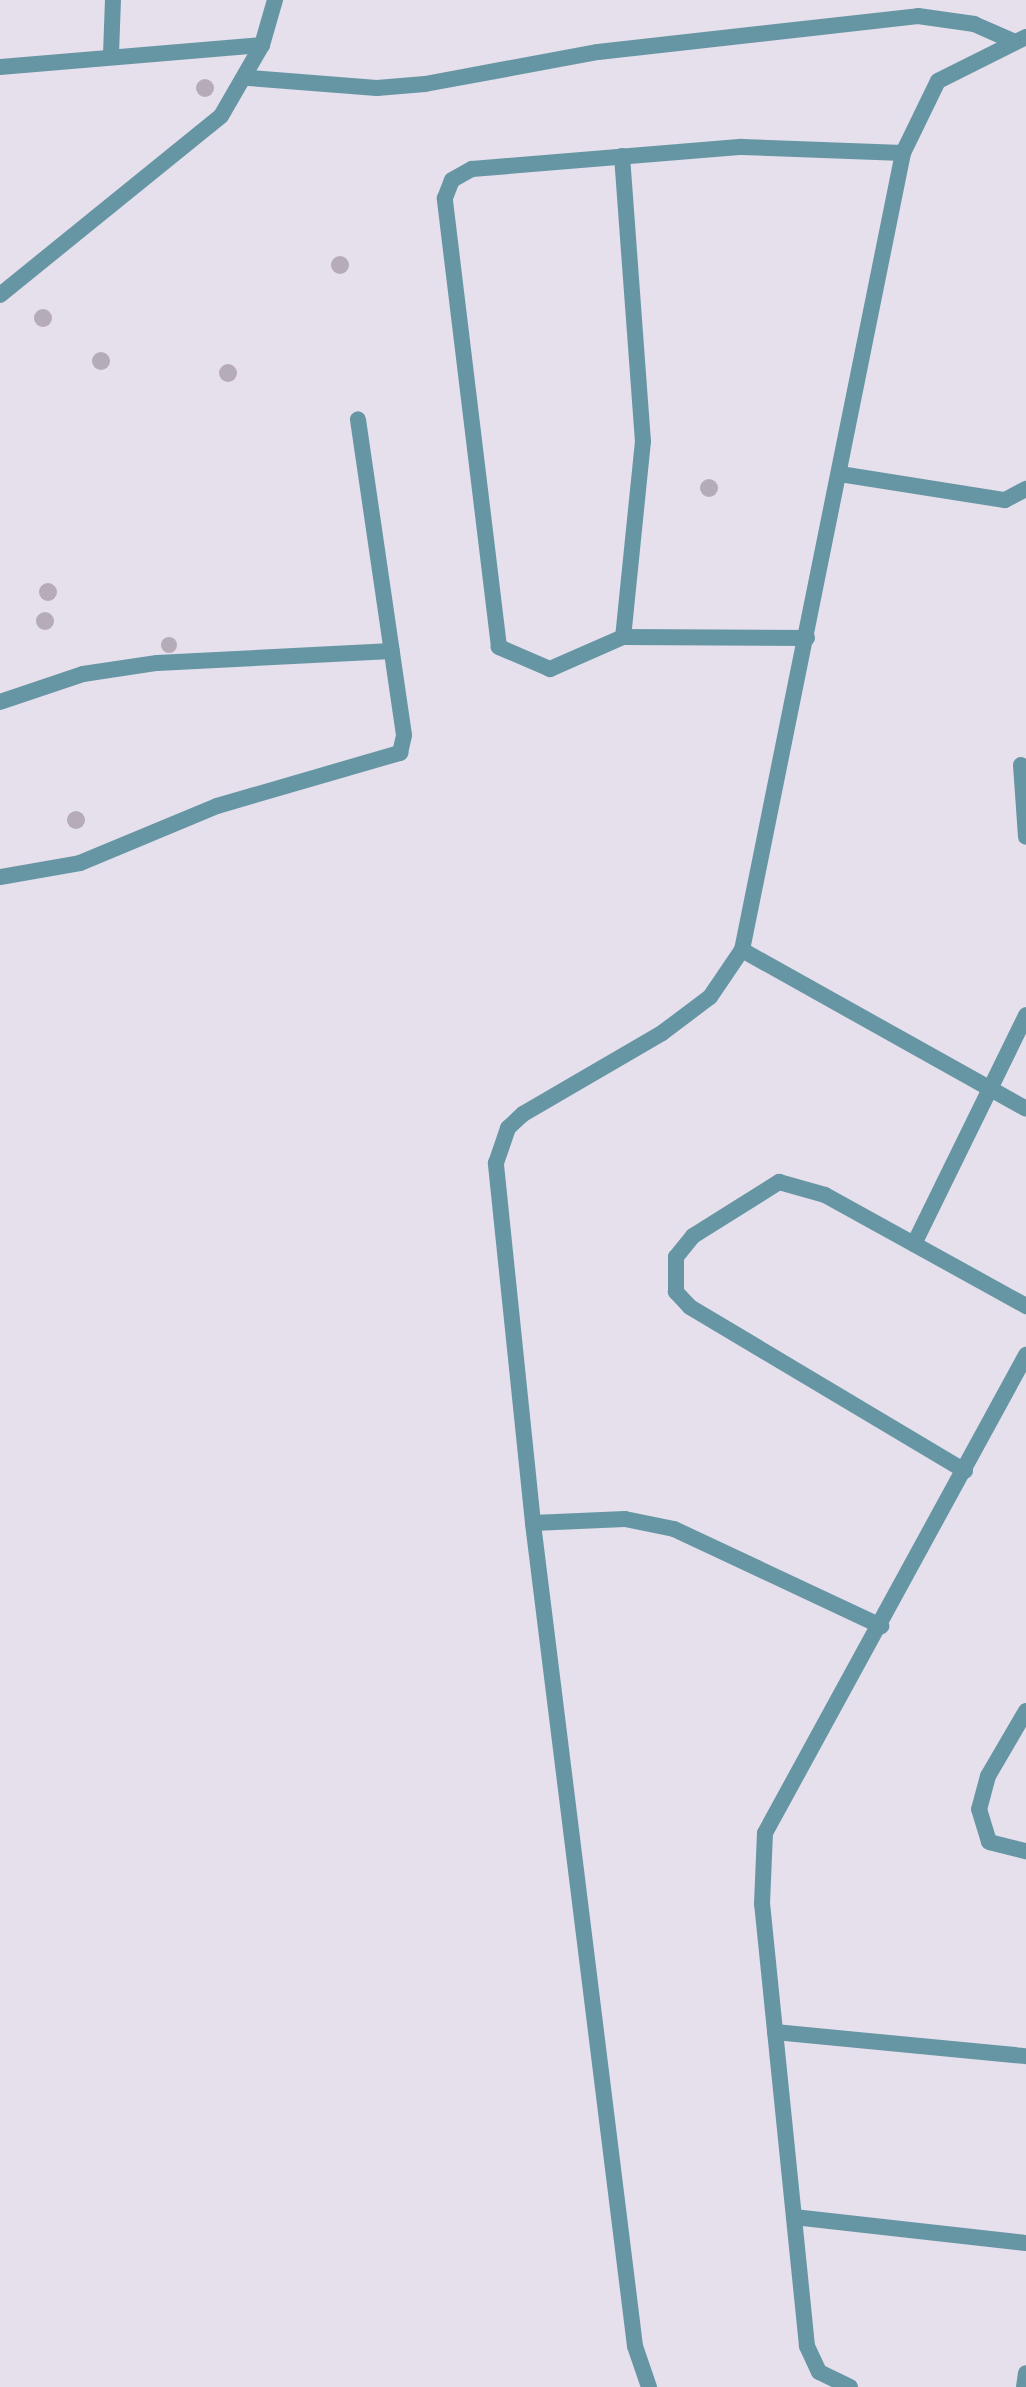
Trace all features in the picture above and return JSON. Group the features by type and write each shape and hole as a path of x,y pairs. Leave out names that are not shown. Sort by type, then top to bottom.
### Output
{"street":[{"path":"111,54 113,0"},
{"path":"0,295 221,116 249,78 275,0"},
{"path":"249,78 377,88 425,84 626,48 918,16 974,24 1020,40"},
{"path":"649,2387 635,2346 533,1523 496,1187 500,1143 523,1114 640,1047 710,997 742,950 903,153 938,81 1020,40"},
{"path":"0,67 111,54 204,55 262,45"},
{"path":"807,638 623,637 550,669 499,647 443,219 452,180 472,169 742,147 903,153"},
{"path":"622,156 643,441 623,637"},
{"path":"0,877 80,863 217,806 397,756 404,735 358,419"},
{"path":"840,474 1005,500 1026,489"},
{"path":"0,702 83,674 157,663 392,651"},
{"path":"1021,765 1026,837"},
{"path":"742,950 1026,1109"},
{"path":"914,1244 993,1090 1026,1015"},
{"path":"965,1471 711,1323 676,1292 676,1257 693,1236 779,1182 825,1195 1026,1306"},
{"path":"850,2387 819,2372 807,2346 761,1883 765,1833 881,1626 1026,1355"},
{"path":"533,1523 625,1519 674,1529 881,1626"},
{"path":"1026,1711 988,1776 979,1809 989,1842 1026,1851"},
{"path":"775,2032 1026,2056"},
{"path":"794,2217 1026,2243"},
{"path":"1024,2387 1026,2373"}],"building":[{"path":"205,79 214,88 205,97 196,88"},
{"path":"340,256 349,265 340,274 331,265"},
{"path":"43,309 52,318 43,327 34,318"},
{"path":"101,352 110,361 101,370 92,361"},
{"path":"228,364 237,373 228,382 219,373"},
{"path":"709,479 718,488 709,497 700,488"},
{"path":"48,583 57,592 48,601 39,592"},
{"path":"45,612 54,621 45,630 36,621"},
{"path":"166,637 172,637 177,645 175,651 166,653 161,648 161,642"},
{"path":"76,811 85,820 76,829 67,820"}]}
